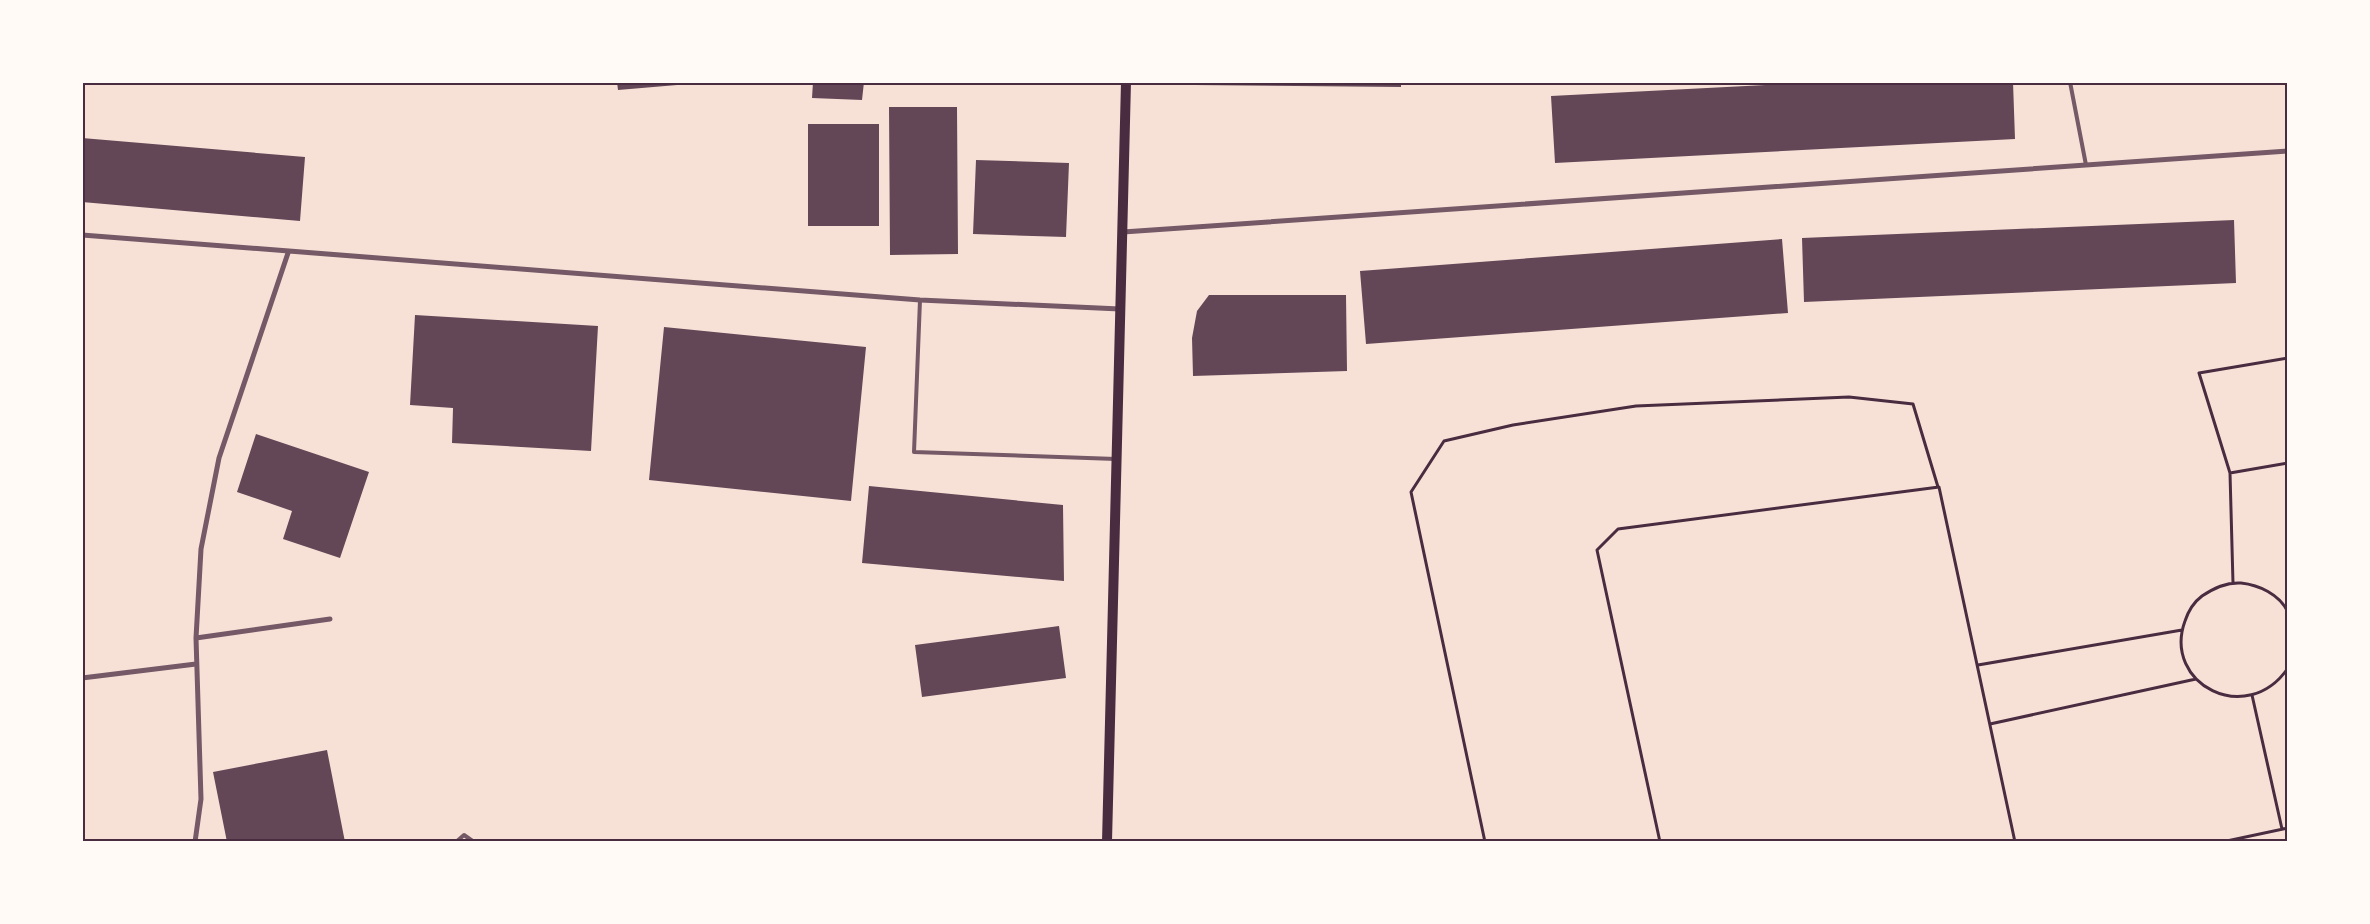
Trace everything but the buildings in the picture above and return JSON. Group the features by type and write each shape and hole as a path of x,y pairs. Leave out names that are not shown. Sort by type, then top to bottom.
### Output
{"main road":[{"path":"1107,842 1126,82"}],"street":[{"path":"1122,232 2288,151"},
{"path":"82,236 920,300 1120,309"},
{"path":"195,842 201,799 196,638 201,549 219,458 288,253"},
{"path":"196,638 330,619"},
{"path":"82,678 196,664"}],"lane":[{"path":"2070,82 2086,164"},
{"path":"920,300 914,452 1116,459"},
{"path":"456,842 464,835 474,842"}],"path":[{"path":"2233,583 2230,473 2199,373 2288,358"},
{"path":"1485,842 1412,492 1444,442 1513,425 1636,406 1849,397 1913,404 1938,487 2015,842"},
{"path":"2230,473 2288,463"},
{"path":"1660,842 1597,550 1618,529 1938,487"},
{"path":"2288,612 2271,593 2253,584 2233,583 2214,588 2198,599 2188,613 2182,630 2182,648 2186,664 2196,679 2210,690 2227,696 2244,697 2263,692 2279,680 2288,668"},
{"path":"1978,665 2182,630"},
{"path":"1990,724 2196,679"},
{"path":"2252,694 2282,829"},
{"path":"2222,842 2288,828"}]}
